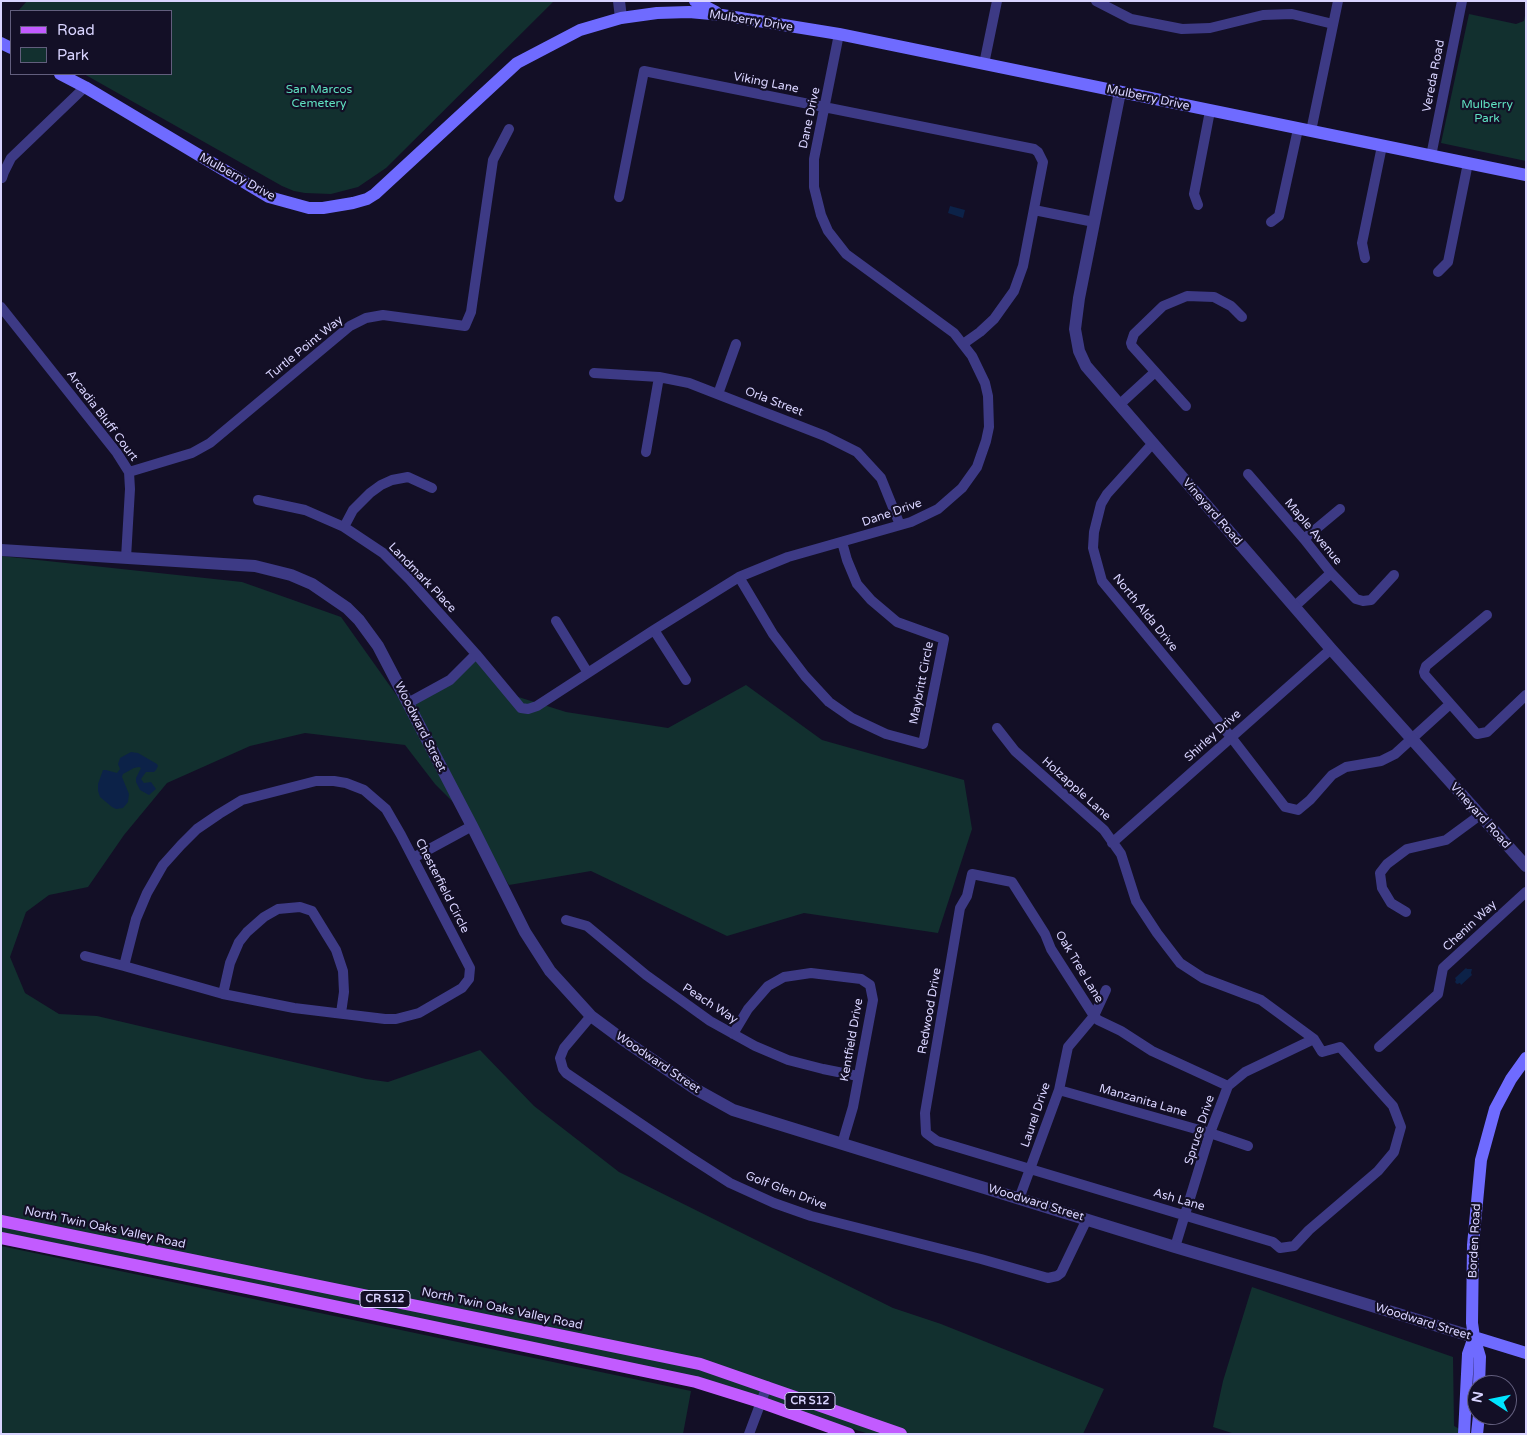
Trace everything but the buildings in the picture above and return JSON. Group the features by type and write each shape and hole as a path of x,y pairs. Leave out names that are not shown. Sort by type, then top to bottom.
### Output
{"main road":[{"path":"694,1 722,15"},
{"name":"Mulberry Drive","path":"62,75 269,198 309,208 353,203 367,199 375,194 517,63 580,30 621,18 657,13 689,12 722,15 839,34 1526,175"},
{"name":"Borden Road","path":"1464,1434 1468,1354 1474,1338 1472,1323 1473,1245 1481,1160 1495,1109 1511,1079 1526,1058"},
{"name":"North Twin Oaks Valley Road","path":"1,1221 700,1364 900,1434"},
{"name":"CR S12","path":"1,1238 696,1382 760,1402 849,1434"},
{"path":"206,1263 223,1274 255,1282 262,1291 276,1286 325,1295 344,1291"},
{"path":"1474,1338 1480,1357 1479,1375"},
{"name":"Woodward Street","path":"1474,1338 1526,1353"}],"street":[{"path":"619,1 621,18"},
{"path":"984,64 996,1"},
{"path":"1096,1 1131,19 1182,29 1210,28 1263,15 1292,14 1333,24"},
{"path":"1311,131 1338,1"},
{"name":"Vereda Road","path":"1430,156 1462,1"},
{"name":"Dane Drive","path":"476,654 520,708 528,709 537,706 739,577 788,557 911,522 938,509 962,488 977,467 989,426 988,396 985,383 972,356 954,333 846,254 828,231 821,215 814,187 814,159 839,34"},
{"name":"Viking Lane","path":"619,197 644,71 1034,149 1038,152 1043,162 1023,266 1014,291 994,320 963,344"},
{"path":"2,178 11,158 85,87"},
{"name":"Vineyard Road","path":"1120,92 1079,298 1075,329 1079,351 1086,366 1295,606 1330,649 1526,866"},
{"path":"1198,205 1194,194 1210,111"},
{"path":"1271,222 1279,216 1298,128"},
{"name":"Turtle Point Way","path":"129,472 192,454 210,443 350,326 366,318 383,315 465,326 471,312 493,160 509,129"},
{"path":"1365,258 1362,243 1382,146"},
{"path":"1438,272 1448,262 1468,164"},
{"path":"1034,210 1094,222"},
{"path":"1186,406 1132,346 1134,334 1163,306 1187,296 1214,297 1231,306 1242,317"},
{"name":"Arcadia Bluff Court","path":"1,307 117,452 129,472 130,489 126,558"},
{"path":"718,394 736,344"},
{"path":"1119,406 1155,372"},
{"name":"Orla Street","path":"594,373 659,377 689,383 825,436 857,452 881,478 900,525"},
{"path":"646,452 659,377"},
{"name":"North Alda Drive","path":"1153,443 1107,494 1101,504 1094,532 1093,548 1102,581 1231,737 1285,807 1298,810 1310,800 1332,775 1346,768 1381,761 1395,754 1412,740"},
{"name":"Maple Avenue","path":"1248,474 1356,599 1363,601 1371,600 1394,575"},
{"path":"344,527 353,510 370,493 392,480 408,477 432,488"},
{"name":"Landmark Place","path":"258,500 305,510 344,527 383,553 409,579 476,654"},
{"path":"1304,539 1340,509"},
{"name":"Maybritt Circle","path":"739,577 772,634 805,676 829,702 852,718 886,734 923,744 944,639 897,622 871,600 857,584 842,542"},
{"name":"Woodward Street","path":"1,550 256,566 291,575 312,584 348,608 360,620 378,646 525,932 550,971 591,1016 697,1090 733,1110 1474,1338"},
{"path":"1295,606 1332,573"},
{"path":"1487,615 1426,666 1425,675 1477,734 1487,732 1526,696"},
{"path":"556,621 588,673"},
{"path":"654,630 686,680"},
{"name":"Shirley Drive","path":"1112,843 1330,649"},
{"path":"408,702 450,680 476,654"},
{"path":"1412,740 1450,704"},
{"name":"Holzapple Lane","path":"997,728 1015,751 1104,830 1121,854 1136,901 1180,963 1203,978 1261,1000 1314,1039 1322,1052 1340,1047 1393,1106 1401,1128 1394,1152"},
{"name":"Chesterfield Circle","path":"85,956 223,994 294,1008 385,1019 396,1019 419,1013 462,988 469,979 470,968 386,809 364,790 346,783 334,781 316,781 242,800 218,814 198,829 163,866 147,892 136,919 124,966"},
{"path":"1406,912 1391,903 1382,888 1380,873 1387,864 1407,849 1446,840 1480,815"},
{"path":"413,858 472,826"},
{"name":"Oak Tree Lane","path":"967,896 972,874 1012,882 1098,1020 1122,1032 1152,1051 1228,1086"},
{"name":"Chenin Way","path":"1379,1047 1438,994 1443,968 1526,892"},
{"name":"Redwood Drive","path":"926,1133 925,1113 958,918 960,908 967,896"},
{"path":"223,994 230,963 239,942 247,932 264,917 278,909 300,907 312,911 336,950 343,971 344,992 341,1013"},
{"name":"Peach Way","path":"566,920 588,926 646,975 710,1021 755,1046 788,1060 858,1076"},
{"name":"Kentfield Drive","path":"733,1034 748,1009 768,986 784,977 811,973 861,979 870,985 873,1000 853,1107 842,1144"},
{"name":"Laurel Drive","path":"1020,1199 1059,1090 1068,1046 1094,1016 1106,990"},
{"name":"Golf Glen Drive","path":"591,1016 564,1048 560,1058 566,1073 688,1156 730,1182 774,1203 811,1216 1048,1278 1061,1274 1087,1219"},
{"name":"Spruce Drive","path":"1175,1247 1210,1133 1228,1086 1245,1072 1314,1039"},
{"name":"Manzanita Lane","path":"1059,1090 1210,1133 1248,1146"},
{"name":"Ash Lane","path":"926,1133 937,1141 1273,1242 1280,1248 1294,1246 1309,1230 1378,1171 1394,1152"},
{"path":"748,1434 767,1386"}],"green space":[{"name":"San Marcos Cemetery","path":"27,1 554,1 386,168 358,187 331,194 305,193 282,186 86,75 172,75 172,10 19,10"},
{"name":"Mulberry Park","path":"1526,10 1526,161 1441,143 1469,14 1516,24 1524,21"},
{"path":"1,556 242,582 341,617 422,731 408,703 444,684 476,655 512,695 566,712 668,728 746,685 822,740 964,780 972,829 938,933 804,913 727,936 591,871 509,885 465,814 435,784 405,745 305,733 250,746 167,783 124,835 88,887 49,895 26,912 10,957 25,993 59,1014 97,1016 366,1079 388,1082 480,1050 534,1106 619,1172 893,1308 941,1324 1104,1389 1083,1434 869,1434 696,1380 1,1244"},
{"path":"1,1246 691,1391 683,1434 1,1434"},
{"path":"1252,1287 1453,1357 1454,1426 1469,1434 1235,1434 1213,1427 1223,1381"}],"water":[{"path":"950,206 965,210 963,218 948,213"},
{"path":"131,752 138,753 157,764 158,766 154,772 146,772 141,779 144,783 151,782 156,789 149,795 140,790 136,778 141,768 134,768 123,774 122,777 129,794 128,802 123,808 116,809 100,797 98,784 103,770 117,773 120,769 118,764 120,758"},
{"path":"1466,968 1472,969 1472,975 1461,985 1460,983 1457,984 1455,978"}]}
